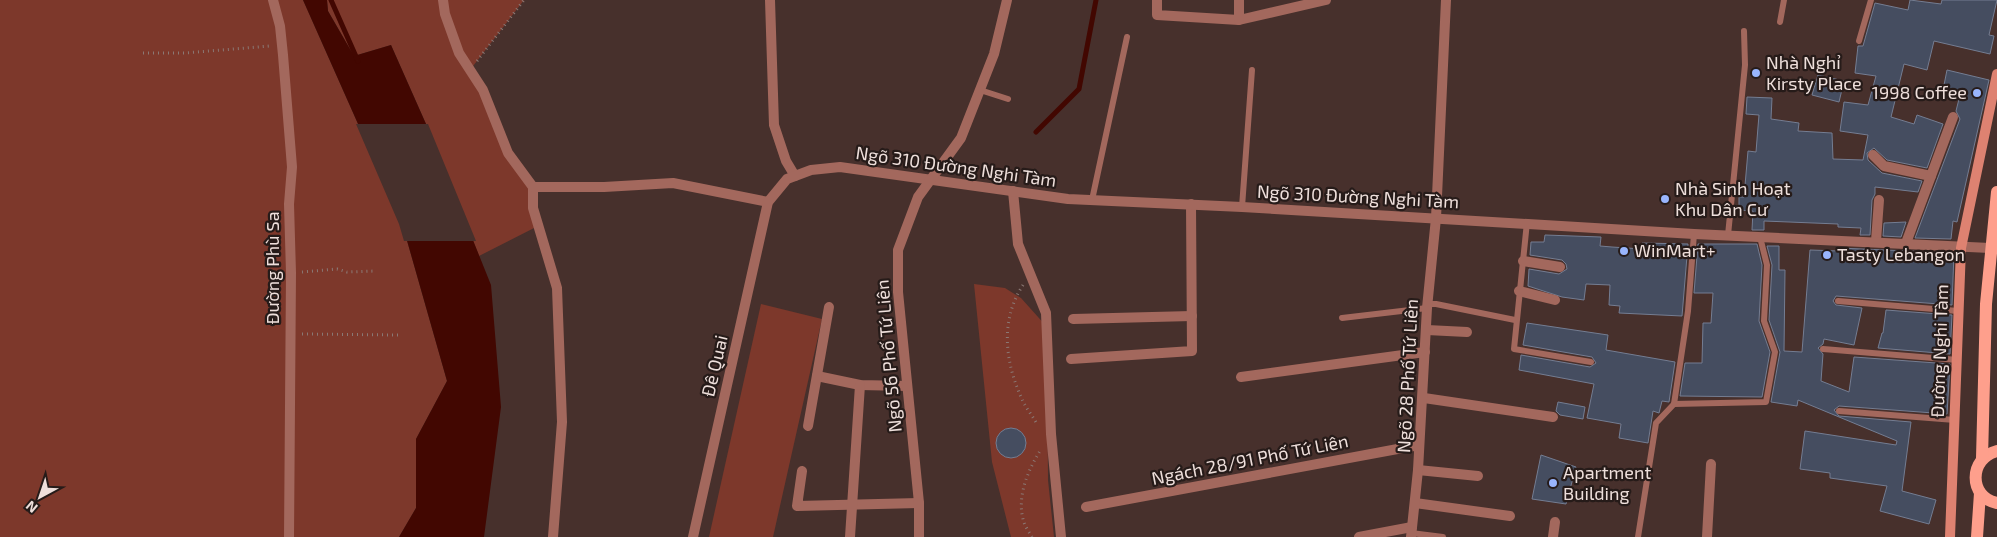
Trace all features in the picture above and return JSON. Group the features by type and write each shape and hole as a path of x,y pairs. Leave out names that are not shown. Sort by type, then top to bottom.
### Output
{"main road":[{"path":"1977,537 1980,493 1974,475 1982,458 1983,365 1990,248 1997,192"},
{"path":"1982,458 1997,450"},
{"path":"1980,493 1986,499 1997,503"}],"street":[{"name":"Đường Phù Sa","path":"273,0 280,26 281,46 284,55 292,167 289,204 291,273 289,334 289,537"},
{"path":"443,0 445,14 459,52 483,90 508,153 533,187 533,208 557,288 562,422 553,537"},
{"path":"770,0 774,125 786,161 795,176"},
{"name":"Ngõ 56 Phố Tứ Liên","path":"919,537 919,503 898,292 898,250 918,197 961,138 994,54 1007,0"},
{"path":"1157,0 1157,15 1239,20 1326,0"},
{"path":"1239,0 1239,20"},
{"name":"Ngõ 28 Phố Tứ Liên","path":"1411,532 1424,398 1428,306 1436,218 1446,0"},
{"name":"Đường Nghi Tàm","path":"1950,537 1956,420 1961,248 1997,74"},
{"path":"1906,243 1953,117"},
{"path":"1873,155 1884,166 1930,176"},
{"name":"Ngõ 310 Đường Nghi Tàm","path":"768,202 787,179 811,170 840,167 1068,199 1527,222 1728,236 1876,241 1961,248 1990,248"},
{"path":"533,187 672,183 768,202"},
{"path":"1013,191 1018,244 1046,313 1051,434 1062,537"},
{"path":"1876,241 1879,200"},
{"name":"Đê Quai","path":"693,537 768,202"},
{"path":"1071,359 1192,351 1191,204"},
{"path":"1523,261 1560,267"},
{"path":"1519,291 1555,300"},
{"path":"808,426 829,307"},
{"path":"1073,319 1192,316"},
{"path":"1427,330 1467,332"},
{"path":"1241,377 1425,352"},
{"path":"817,376 860,385 907,386"},
{"path":"850,537 860,385"},
{"path":"1424,398 1553,417"},
{"name":"Ngách 28/91 Phố Tứ Liên","path":"1086,507 1419,445"},
{"path":"1707,537 1711,464"},
{"path":"1418,470 1478,476"},
{"path":"802,471 797,506 919,503"},
{"path":"1415,503 1510,516"},
{"path":"1554,537 1555,522"},
{"path":"1360,537 1411,532"}],"lane":[{"path":"1780,22 1784,0"},
{"path":"1859,41 1871,0"},
{"path":"1728,236 1744,65 1744,31"},
{"path":"1092,200 1127,37"},
{"path":"1242,207 1252,70"},
{"path":"980,90 1008,99"},
{"path":"1527,222 1514,348 1591,362"},
{"path":"1638,537 1656,423 1674,404 1688,311 1694,234"},
{"path":"1674,404 1766,402 1775,352 1764,321 1767,265 1760,237"},
{"path":"1838,301 1958,311"},
{"path":"1342,318 1436,304 1516,320"},
{"path":"1823,349 1958,360"},
{"path":"1839,411 1956,420"},
{"path":"1411,532 1443,537"}],"path":[{"path":"470,70 524,0"},
{"path":"143,53 185,53 281,46"},
{"path":"291,273 337,269 347,272 376,271"},
{"path":"1030,274 1017,295 1006,329 1010,366 1022,399 1038,426"},
{"path":"289,334 398,335"},
{"path":"1032,537 1023,519 1022,494 1029,467 1042,446"}],"shaded area":[{"path":"0,0 303,0 402,223 447,381 416,439 416,508 399,537 0,537"},
{"path":"303,0 327,0 328,11 354,56 391,45 430,133 491,285 501,407 484,537 399,537 416,508 416,439 447,381 402,223"},
{"path":"327,0 524,0 470,70 508,153 533,187 538,226 479,256 430,133 391,45 354,56 328,11"},
{"path":"974,284 1005,288 1021,298 1047,327 1048,480 1054,537 1011,537 992,462"},
{"path":"761,304 822,319 773,537 709,537"}],"pier":[{"path":"356,124 428,124 476,241 404,241 399,224"}],"building":[{"path":"1910,0 1941,4 1942,0 1997,0 1989,35 1994,36 1990,54 1934,41 1927,70 1904,64 1891,117 1914,124 1917,115 1943,124 1927,168 1887,160 1874,148 1867,153 1868,160 1882,173 1922,181 1918,192 1875,187 1875,194 1872,200 1870,235 1860,235 1861,228 1838,227 1838,224 1764,221 1764,230 1752,230 1753,211 1739,210 1739,197 1744,197 1748,151 1756,152 1759,115 1746,114 1747,97 1772,98 1771,119 1799,123 1798,131 1832,133 1833,159 1863,160 1868,135 1840,131 1844,102 1868,105 1876,76 1855,73 1858,46 1863,46 1875,3 1908,10"},
{"path":"1947,70 1989,80 1957,222 1953,221 1951,239 1915,238 1960,119 1956,111 1960,95 1943,90"},
{"path":"1818,75 1844,81 1839,102 1812,95"},
{"path":"1906,222 1901,237 1883,236 1884,223"},
{"path":"1545,235 1601,237 1600,246 1642,249 1642,243 1688,244 1682,316 1619,313 1620,306 1609,305 1610,285 1586,284 1584,300 1562,297 1528,286 1529,269 1559,274 1567,269 1566,264 1562,260 1530,255 1531,242 1544,242"},
{"path":"1698,244 1757,244 1762,265 1759,321 1770,352 1762,397 1680,396 1685,363 1702,363 1703,323 1711,323 1713,293 1694,293"},
{"path":"1767,246 1779,246 1779,270 1785,270 1784,351 1802,352 1810,250 1839,251 1839,248 1954,253 1952,305 1836,296 1833,301 1836,305 1862,308 1854,345 1824,339 1823,344 1818,348 1823,354 1821,381 1849,392 1854,357 1950,364 1947,414 1839,406 1834,410 1839,416 1911,422 1902,491 1936,500 1929,524 1880,511 1887,486 1830,478 1830,473 1800,469 1805,431 1896,445 1897,441 1798,400 1797,406 1771,402 1780,352 1769,320 1772,265"},
{"path":"1886,310 1952,315 1950,354 1878,348 1883,333"},
{"path":"1527,323 1608,335 1606,350 1675,362 1669,402 1662,401 1659,413 1653,411 1648,443 1619,438 1621,424 1587,418 1594,384 1519,370 1521,355 1590,367 1596,363 1592,357 1523,345"},
{"path":"1558,402 1585,407 1583,419 1560,415 1556,411"},
{"path":"1011,428 1021,433 1026,443 1021,453 1011,458 1001,453 996,443 1001,433"},
{"name":"Apartment Building","path":"1541,455 1576,467 1566,504 1532,499"}],"waterway":[{"path":"331,0 358,61"},
{"path":"1036,132 1079,89 1096,0"}],"place":[{"name":"Nhà Nghỉ Kirsty Place","path":"1756,73"},
{"name":"1998 Coffee","path":"1977,93"},
{"name":"Nhà Sinh Hoạt Khu Dân Cư","path":"1665,199"},
{"name":"WinMart+","path":"1624,251"},
{"name":"Tasty Lebangon","path":"1827,255"},
{"name":"Apartment Building","path":"1553,483"}]}
